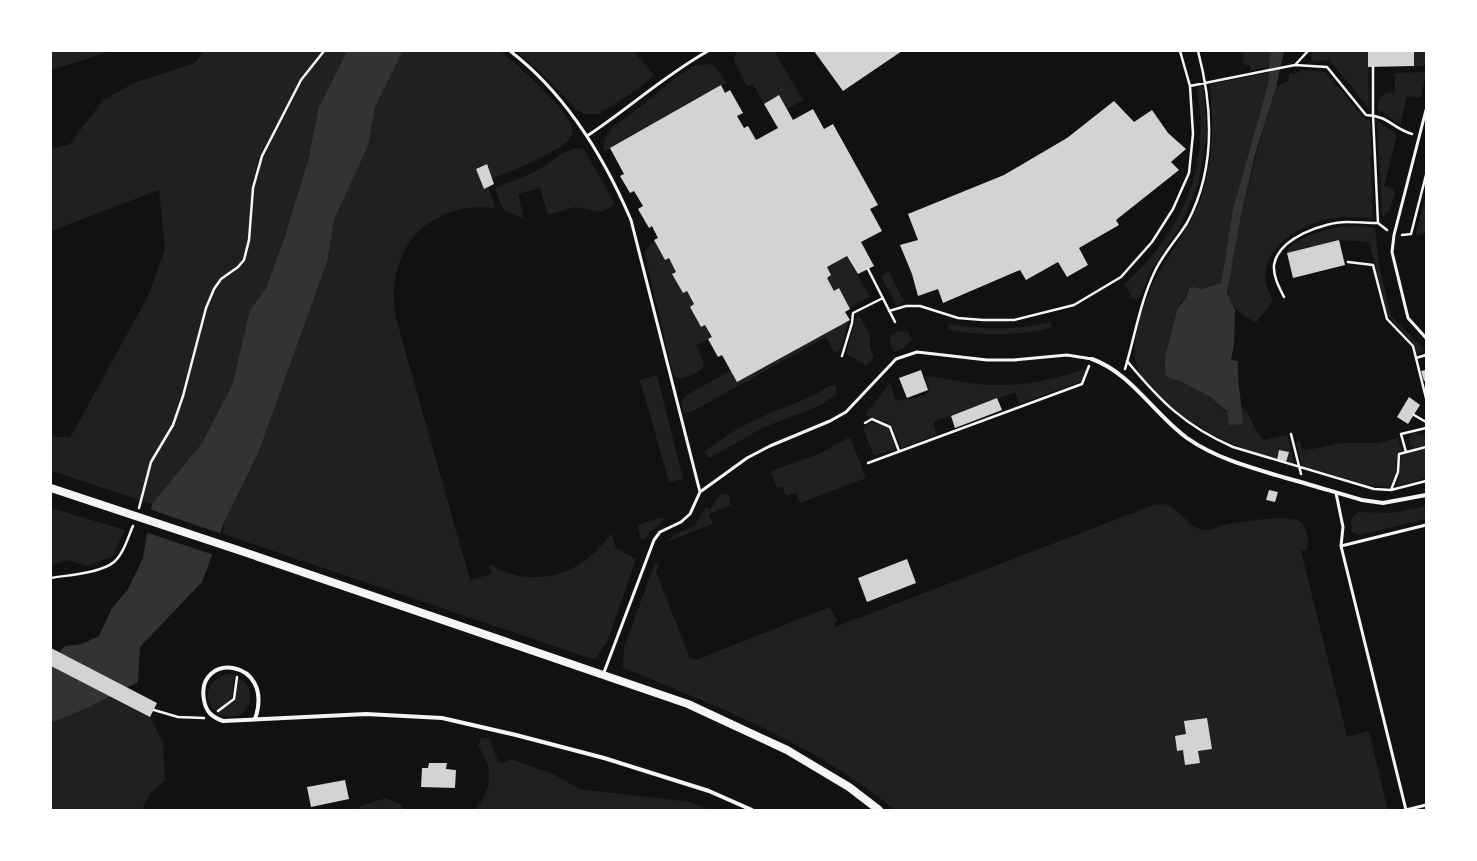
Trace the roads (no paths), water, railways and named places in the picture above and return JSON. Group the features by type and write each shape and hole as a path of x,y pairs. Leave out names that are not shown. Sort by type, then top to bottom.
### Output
{"main road":[{"path":"51,488 244,552 688,704 743,728 787,750 849,787 879,810"}],"street":[{"path":"1092,359 1106,364 1122,376 1160,414 1188,438 1213,453 1237,463 1336,493 1383,503 1426,495"},
{"path":"255,719 260,705 258,690 252,679 242,670 229,667 216,670 206,679 202,692 205,706 212,717 223,721 366,714 442,718 516,735 604,758 709,791 752,810"}],"lane":[{"path":"510,51 528,64 554,93 586,136 615,183 631,220 700,492"},
{"path":"586,136 611,120 686,63 708,51"},
{"path":"1426,110 1394,235 1392,252 1408,318 1426,338"},
{"path":"603,675 654,540 660,532 681,522 690,514 700,492 753,455 770,446 830,421 846,412 889,364 896,359 910,353 933,352 962,358 994,360 1014,360 1067,355 1092,359"},
{"path":"1336,493 1343,527 1341,546 1406,810 1426,805"},
{"path":"1341,546 1426,526"}]}
